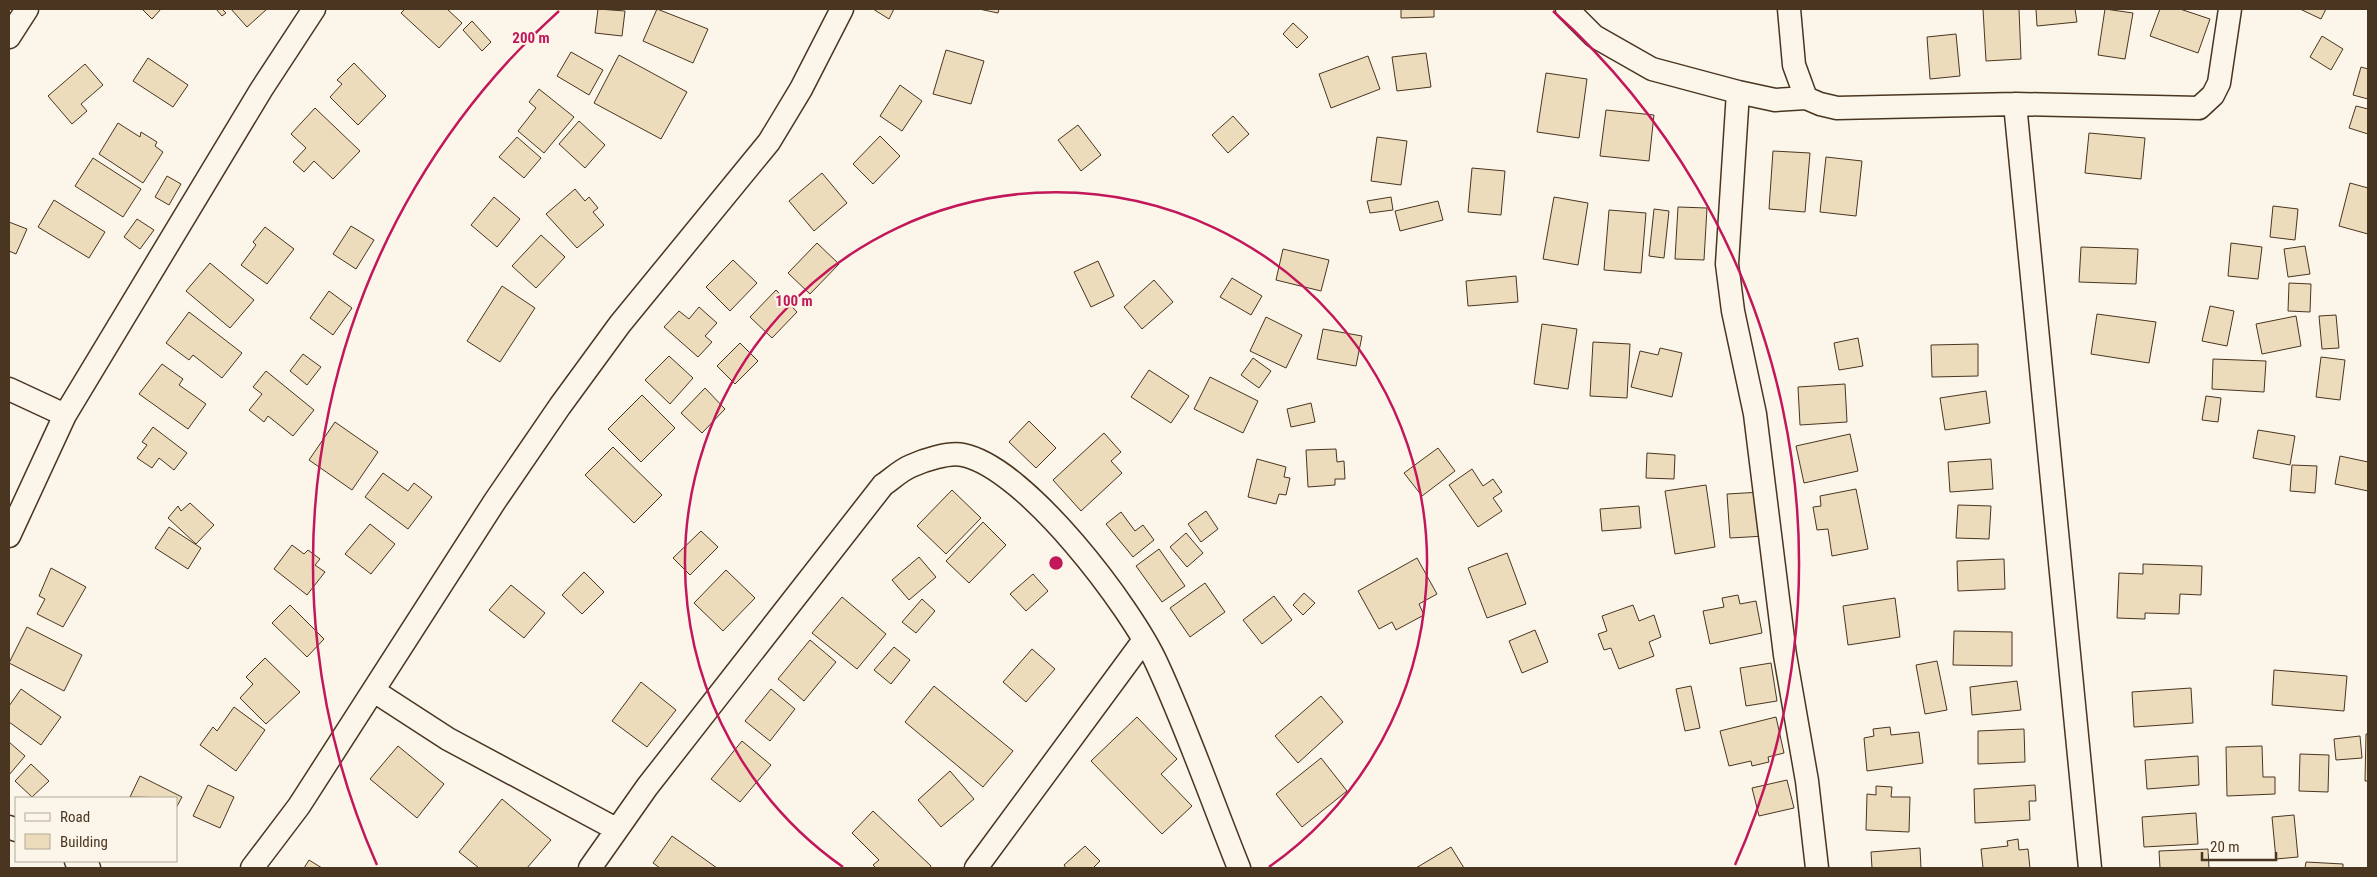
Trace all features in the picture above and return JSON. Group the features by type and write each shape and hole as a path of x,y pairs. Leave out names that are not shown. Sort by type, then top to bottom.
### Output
{"street":[{"path":"9,37 27,9"},
{"path":"9,536 65,415 261,90 314,9"},
{"path":"252,868 298,806 495,501 560,406 620,324 769,142 802,89 842,9"},
{"path":"1567,9 1594,36 1652,69 1775,100 1806,98 1837,108 2015,104 2199,108 2213,96 2219,82 2230,9"},
{"path":"1789,9 1794,65 1806,98"},
{"path":"1738,92 1727,264 1733,311 1755,414 1785,655 1807,781 1817,868"},
{"path":"2015,104 2090,868"},
{"path":"9,389 65,415"},
{"path":"590,868 616,829 883,486 911,466 939,458 961,455 987,464 1030,495 1069,536 1126,611 1157,664 1239,868"},
{"path":"976,868 1144,640"},
{"path":"374,691 464,748 616,829"},
{"path":"78,862 90,868"}],"building":[{"path":"142,9 161,9 152,19"},
{"path":"216,9 222,9 226,13 222,16"},
{"path":"231,9 267,9 247,27"},
{"path":"405,9 447,9 462,23 439,48 401,13"},
{"path":"598,9 625,11 622,36 595,33"},
{"path":"657,9 708,29 693,63 643,41"},
{"path":"873,9 894,9 889,19"},
{"path":"979,9 999,9 998,13"},
{"path":"1401,9 1434,9 1434,17 1401,18"},
{"path":"1983,9 2019,9 2021,59 1986,61"},
{"path":"2036,9 2075,9 2077,22 2037,26"},
{"path":"2105,9 2133,13 2125,59 2098,55"},
{"path":"2160,9 2180,9 2210,19 2198,53 2150,36"},
{"path":"2300,9 2326,9 2321,19"},
{"path":"472,21 491,42 482,51 463,30"},
{"path":"1293,23 1308,37 1297,48 1283,34"},
{"path":"1956,34 1960,76 1930,79 1927,37"},
{"path":"2322,36 2343,49 2331,70 2310,57"},
{"path":"946,50 984,61 971,104 933,94"},
{"path":"571,52 603,70 589,95 557,76"},
{"path":"1426,53 1431,87 1397,91 1392,57"},
{"path":"619,55 687,92 661,139 594,103"},
{"path":"1368,56 1380,89 1331,108 1319,74"},
{"path":"148,58 188,85 173,107 133,81"},
{"path":"354,63 386,96 358,125 330,97 342,84 337,80"},
{"path":"85,64 103,85 81,104 87,111 72,124 48,96"},
{"path":"2361,67 2368,69 2368,99 2353,95"},
{"path":"1546,73 1587,79 1579,138 1537,132"},
{"path":"900,85 922,101 902,131 880,116"},
{"path":"539,89 574,117 544,153 518,131 536,108 529,102"},
{"path":"2356,106 2368,109 2368,134 2349,128"},
{"path":"315,108 360,151 333,179 314,161 304,172 293,162 306,148 291,134"},
{"path":"1606,110 1654,115 1649,161 1600,156"},
{"path":"1233,116 1249,134 1228,153 1212,135"},
{"path":"579,121 605,145 585,168 559,144"},
{"path":"118,123 140,137 141,132 157,142 155,146 163,152 143,183 99,154"},
{"path":"1078,125 1101,155 1081,171 1058,140"},
{"path":"2089,133 2145,138 2141,179 2085,173"},
{"path":"880,136 900,156 873,184 853,164"},
{"path":"517,137 541,158 524,178 499,157"},
{"path":"1377,137 1407,141 1401,185 1371,181"},
{"path":"1773,151 1810,153 1805,212 1769,209"},
{"path":"1826,157 1862,161 1856,216 1820,212"},
{"path":"93,158 141,189 123,217 75,186"},
{"path":"1472,168 1505,171 1501,215 1468,212"},
{"path":"822,173 847,203 814,231 789,201"},
{"path":"167,176 181,184 169,205 155,197"},
{"path":"2350,183 2368,188 2368,234 2339,226"},
{"path":"575,189 585,201 589,197 598,208 593,212 604,225 577,248 546,214"},
{"path":"494,197 520,219 497,247 471,225"},
{"path":"1391,197 1393,210 1370,213 1367,201"},
{"path":"1554,197 1588,203 1578,265 1543,259"},
{"path":"54,200 105,232 89,258 38,227"},
{"path":"1438,201 1443,220 1400,231 1395,211"},
{"path":"2273,206 2298,209 2295,240 2270,237"},
{"path":"1678,207 1707,208 1704,260 1675,259"},
{"path":"1654,209 1669,211 1664,258 1649,256"},
{"path":"1609,210 1646,213 1641,273 1604,270"},
{"path":"137,219 154,230 140,249 124,237"},
{"path":"9,222 27,229 16,254 9,251"},
{"path":"351,226 374,240 356,269 333,254"},
{"path":"265,227 294,249 267,284 241,265 256,245 253,242"},
{"path":"541,235 565,257 536,288 512,266"},
{"path":"817,243 839,264 810,294 788,273"},
{"path":"2231,243 2262,247 2258,279 2228,276"},
{"path":"2305,246 2310,274 2288,277 2284,249"},
{"path":"2081,247 2138,249 2136,284 2079,282"},
{"path":"1283,249 1329,260 1321,291 1276,280"},
{"path":"733,260 757,283 730,311 706,287"},
{"path":"1098,261 1114,296 1091,307 1074,272"},
{"path":"210,263 254,300 230,328 186,291"},
{"path":"1516,276 1518,302 1468,306 1466,281"},
{"path":"1232,278 1262,296 1251,315 1220,297"},
{"path":"1154,280 1173,302 1142,329 1124,307"},
{"path":"2289,283 2311,284 2310,312 2288,311"},
{"path":"502,286 535,308 500,362 467,341"},
{"path":"776,290 797,312 772,338 750,317"},
{"path":"329,291 352,308 333,335 310,318"},
{"path":"2210,306 2234,311 2227,346 2202,341"},
{"path":"699,307 717,323 705,336 712,342 698,357 664,327 679,311 689,319"},
{"path":"189,312 242,353 222,378 193,355 189,360 166,343"},
{"path":"2097,314 2156,322 2149,363 2091,354"},
{"path":"2336,315 2339,348 2322,349 2319,316"},
{"path":"2296,316 2301,346 2262,354 2256,324"},
{"path":"1266,317 1302,335 1286,368 1250,351"},
{"path":"1542,324 1577,329 1568,389 1534,384"},
{"path":"1323,329 1362,336 1356,366 1317,359"},
{"path":"1858,338 1863,366 1839,370 1834,343"},
{"path":"1593,342 1630,344 1627,398 1590,396"},
{"path":"740,343 758,361 735,384 717,366"},
{"path":"1978,344 1978,376 1932,377 1931,345"},
{"path":"1660,348 1682,353 1672,397 1631,387 1640,351 1658,355"},
{"path":"303,354 321,367 307,385 290,371"},
{"path":"669,356 693,378 670,404 645,380"},
{"path":"2321,357 2345,360 2340,400 2316,397"},
{"path":"1253,358 1271,371 1259,388 1241,375"},
{"path":"2213,359 2266,361 2264,392 2212,389"},
{"path":"162,364 183,379 179,385 206,404 188,429 139,394"},
{"path":"1149,370 1189,396 1171,423 1131,397"},
{"path":"266,371 314,410 293,436 268,416 264,422 249,410 262,394 253,387"},
{"path":"1210,377 1258,401 1243,433 1194,409"},
{"path":"1845,384 1847,422 1800,425 1798,387"},
{"path":"705,388 725,409 702,433 681,413"},
{"path":"1986,391 1990,423 1945,430 1940,398"},
{"path":"642,395 675,428 641,462 608,429"},
{"path":"2206,396 2221,398 2218,422 2202,420"},
{"path":"1311,403 1315,422 1291,427 1287,409"},
{"path":"1029,421 1056,448 1036,468 1009,442"},
{"path":"335,422 378,452 352,490 309,460"},
{"path":"153,427 187,453 174,470 159,458 152,468 137,458 147,445 142,442"},
{"path":"2258,430 2295,436 2290,465 2253,458"},
{"path":"1104,433 1121,452 1111,461 1122,473 1081,511 1053,480"},
{"path":"1850,434 1858,471 1804,483 1796,446"},
{"path":"613,447 662,495 634,523 585,475"},
{"path":"1438,448 1455,471 1422,496 1404,473"},
{"path":"1336,449 1337,462 1344,461 1345,479 1335,479 1335,485 1308,487 1306,450"},
{"path":"1647,453 1675,455 1674,479 1646,478"},
{"path":"2340,456 2368,462 2368,491 2335,484"},
{"path":"1257,459 1286,467 1284,477 1290,478 1286,495 1279,494 1276,504 1248,497"},
{"path":"1991,459 1993,489 1950,492 1948,462"},
{"path":"2292,465 2317,466 2315,493 2290,491"},
{"path":"1472,469 1483,486 1493,479 1502,492 1493,498 1502,511 1478,527 1449,485"},
{"path":"383,473 408,491 414,483 432,497 408,529 365,497"},
{"path":"1706,485 1715,547 1675,554 1665,491"},
{"path":"1856,489 1868,549 1832,556 1828,529 1817,530 1813,507 1821,506 1820,496"},
{"path":"952,490 981,518 946,554 917,526"},
{"path":"1762,492 1765,536 1730,538 1727,494"},
{"path":"190,503 214,525 196,544 168,518 178,506 181,511"},
{"path":"1958,505 1991,506 1989,539 1956,538"},
{"path":"1639,506 1641,528 1602,531 1600,509"},
{"path":"1206,511 1218,529 1201,542 1188,524"},
{"path":"1121,512 1135,531 1143,525 1154,540 1133,557 1106,524"},
{"path":"983,522 1006,545 969,583 946,561"},
{"path":"370,524 395,544 371,574 345,554"},
{"path":"169,527 201,548 188,569 155,548"},
{"path":"701,531 718,547 690,575 673,558"},
{"path":"1186,533 1203,553 1187,567 1170,547"},
{"path":"292,545 304,554 308,550 320,559 315,565 325,572 307,595 274,569"},
{"path":"1159,549 1185,586 1162,602 1136,566"},
{"path":"1507,553 1526,604 1487,618 1468,568"},
{"path":"919,557 936,577 909,600 892,580"},
{"path":"1417,558 1437,594 1419,604 1424,615 1396,630 1392,622 1379,629 1358,591"},
{"path":"2004,559 2005,589 1958,591 1957,561"},
{"path":"2143,564 2202,566 2201,595 2180,594 2179,614 2145,613 2145,619 2117,618 2119,573 2143,574"},
{"path":"51,568 86,587 63,627 37,614 45,599 39,596"},
{"path":"726,570 755,598 723,631 694,603"},
{"path":"584,572 604,592 582,614 562,595"},
{"path":"1033,574 1048,591 1026,611 1010,594"},
{"path":"1205,583 1225,612 1190,637 1170,608"},
{"path":"511,585 545,613 524,638 489,610"},
{"path":"1304,593 1315,603 1303,615 1293,605"},
{"path":"1738,595 1740,604 1756,601 1762,633 1710,644 1703,611 1724,607 1722,598"},
{"path":"1274,596 1292,620 1262,644 1243,620"},
{"path":"842,597 886,634 857,669 812,633"},
{"path":"1895,598 1900,637 1848,645 1843,606"},
{"path":"922,599 935,611 916,633 902,622"},
{"path":"290,605 324,639 307,657 272,623"},
{"path":"1633,605 1639,621 1654,615 1661,637 1649,642 1654,656 1619,669 1611,648 1604,650 1598,634 1607,631 1602,616"},
{"path":"27,627 82,655 64,691 9,663"},
{"path":"1535,630 1548,662 1522,673 1509,641"},
{"path":"1954,631 2012,632 2012,666 1953,665"},
{"path":"810,640 836,662 804,701 778,679"},
{"path":"894,647 910,660 891,684 874,670"},
{"path":"1032,649 1055,669 1026,702 1003,682"},
{"path":"265,658 300,692 266,724 240,698 253,684 246,677"},
{"path":"1937,661 1947,710 1925,714 1916,665"},
{"path":"1771,663 1777,701 1746,706 1740,668"},
{"path":"2274,670 2347,676 2344,711 2272,705"},
{"path":"2017,681 2021,710 1972,715 1970,687"},
{"path":"641,682 676,710 647,747 612,721"},
{"path":"934,686 1013,751 983,787 905,722"},
{"path":"1691,686 1700,728 1685,731 1676,689"},
{"path":"2191,688 2193,723 2134,727 2132,692"},
{"path":"21,689 61,717 41,745 9,722 9,706"},
{"path":"771,689 795,709 770,741 745,721"},
{"path":"1321,696 1343,722 1298,763 1275,736"},
{"path":"234,707 265,730 236,771 200,745 213,727 217,731"},
{"path":"1137,717 1177,759 1161,774 1192,806 1162,834 1091,761"},
{"path":"1776,717 1784,753 1768,757 1769,762 1752,766 1751,761 1729,766 1720,731"},
{"path":"1890,727 1891,735 1919,732 1923,763 1867,771 1864,738 1874,736 1873,729"},
{"path":"2024,729 2025,762 1978,764 1978,731"},
{"path":"2366,734 2368,734 2368,781 2365,781"},
{"path":"2360,736 2362,758 2336,760 2334,739"},
{"path":"742,741 771,765 740,802 711,779"},
{"path":"9,742 25,756 9,775"},
{"path":"398,746 444,784 417,818 370,779"},
{"path":"2262,746 2263,777 2275,777 2275,794 2227,796 2226,747"},
{"path":"2300,754 2329,755 2328,792 2299,791"},
{"path":"2198,756 2199,785 2147,789 2145,760"},
{"path":"1321,758 1347,791 1302,827 1276,794"},
{"path":"31,764 49,781 32,797 15,781"},
{"path":"950,771 974,799 941,827 918,800"},
{"path":"140,776 182,797 178,804 178,797 130,797"},
{"path":"1787,780 1794,808 1759,816 1752,788"},
{"path":"208,785 234,797 220,828 193,816"},
{"path":"2035,785 2036,801 2029,801 2030,820 1975,823 1974,789"},
{"path":"1876,786 1892,787 1891,797 1910,797 1909,832 1866,830 1867,794 1876,795"},
{"path":"502,799 551,840 527,868 479,868 459,852"},
{"path":"873,811 931,866 930,868 876,868 873,865 879,860 852,833"},
{"path":"2196,813 2198,844 2144,847 2142,817"},
{"path":"2294,815 2298,857 2276,859 2272,817"},
{"path":"672,836 717,868 660,868 653,863"},
{"path":"2018,839 2019,850 2028,849 2030,868 1983,868 1981,849 2008,846 2007,841"},
{"path":"1085,846 1100,861 1093,868 1066,868 1064,865"},
{"path":"1451,847 1464,868 1416,868"},
{"path":"1920,848 1921,868 1872,868 1871,852"},
{"path":"2208,849 2209,868 2160,868 2159,851"},
{"path":"309,860 322,868 304,868"},
{"path":"2306,862 2343,864 2343,868 2305,868"}]}
